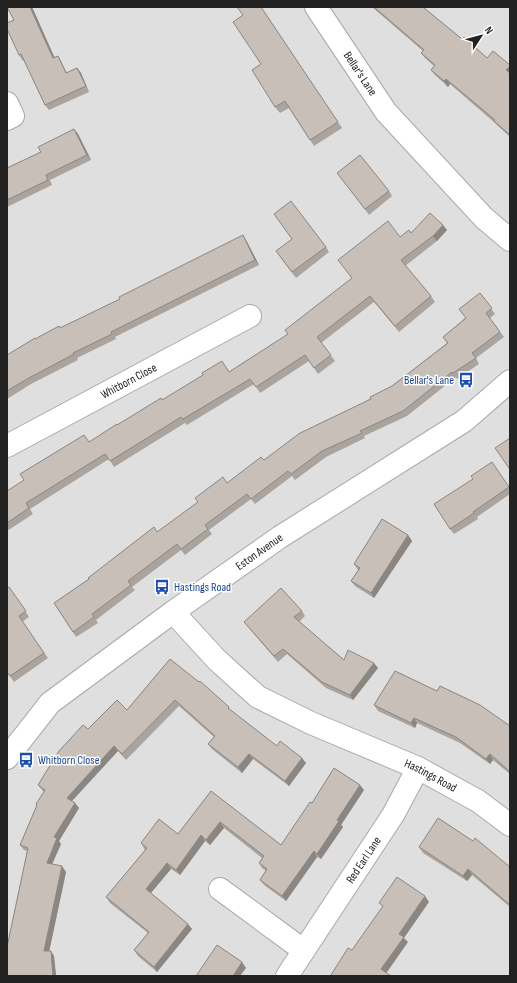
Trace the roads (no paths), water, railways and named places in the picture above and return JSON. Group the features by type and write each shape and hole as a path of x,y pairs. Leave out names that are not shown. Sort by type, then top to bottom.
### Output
{"street":[{"name":"Bellar's Lane","path":"316,7 386,112 484,218 510,240"},
{"path":"7,103 13,116 7,119"},
{"name":"Whitborn Close","path":"7,446 250,316"},
{"name":"Eston Avenue","path":"10,747 50,703 173,612 280,537 464,421 510,381"},
{"name":"Hastings Road","path":"173,612 217,660 258,697 311,723 418,768 478,801 510,825"},
{"name":"Red Earl Lane","path":"287,976 393,815 418,768"},
{"path":"220,889 303,950"}],"place":[{"name":"Bellar's Lane","path":"466,380"},
{"name":"Hastings Road","path":"162,587"},
{"name":"Whitborn Close","path":"26,760"}]}
